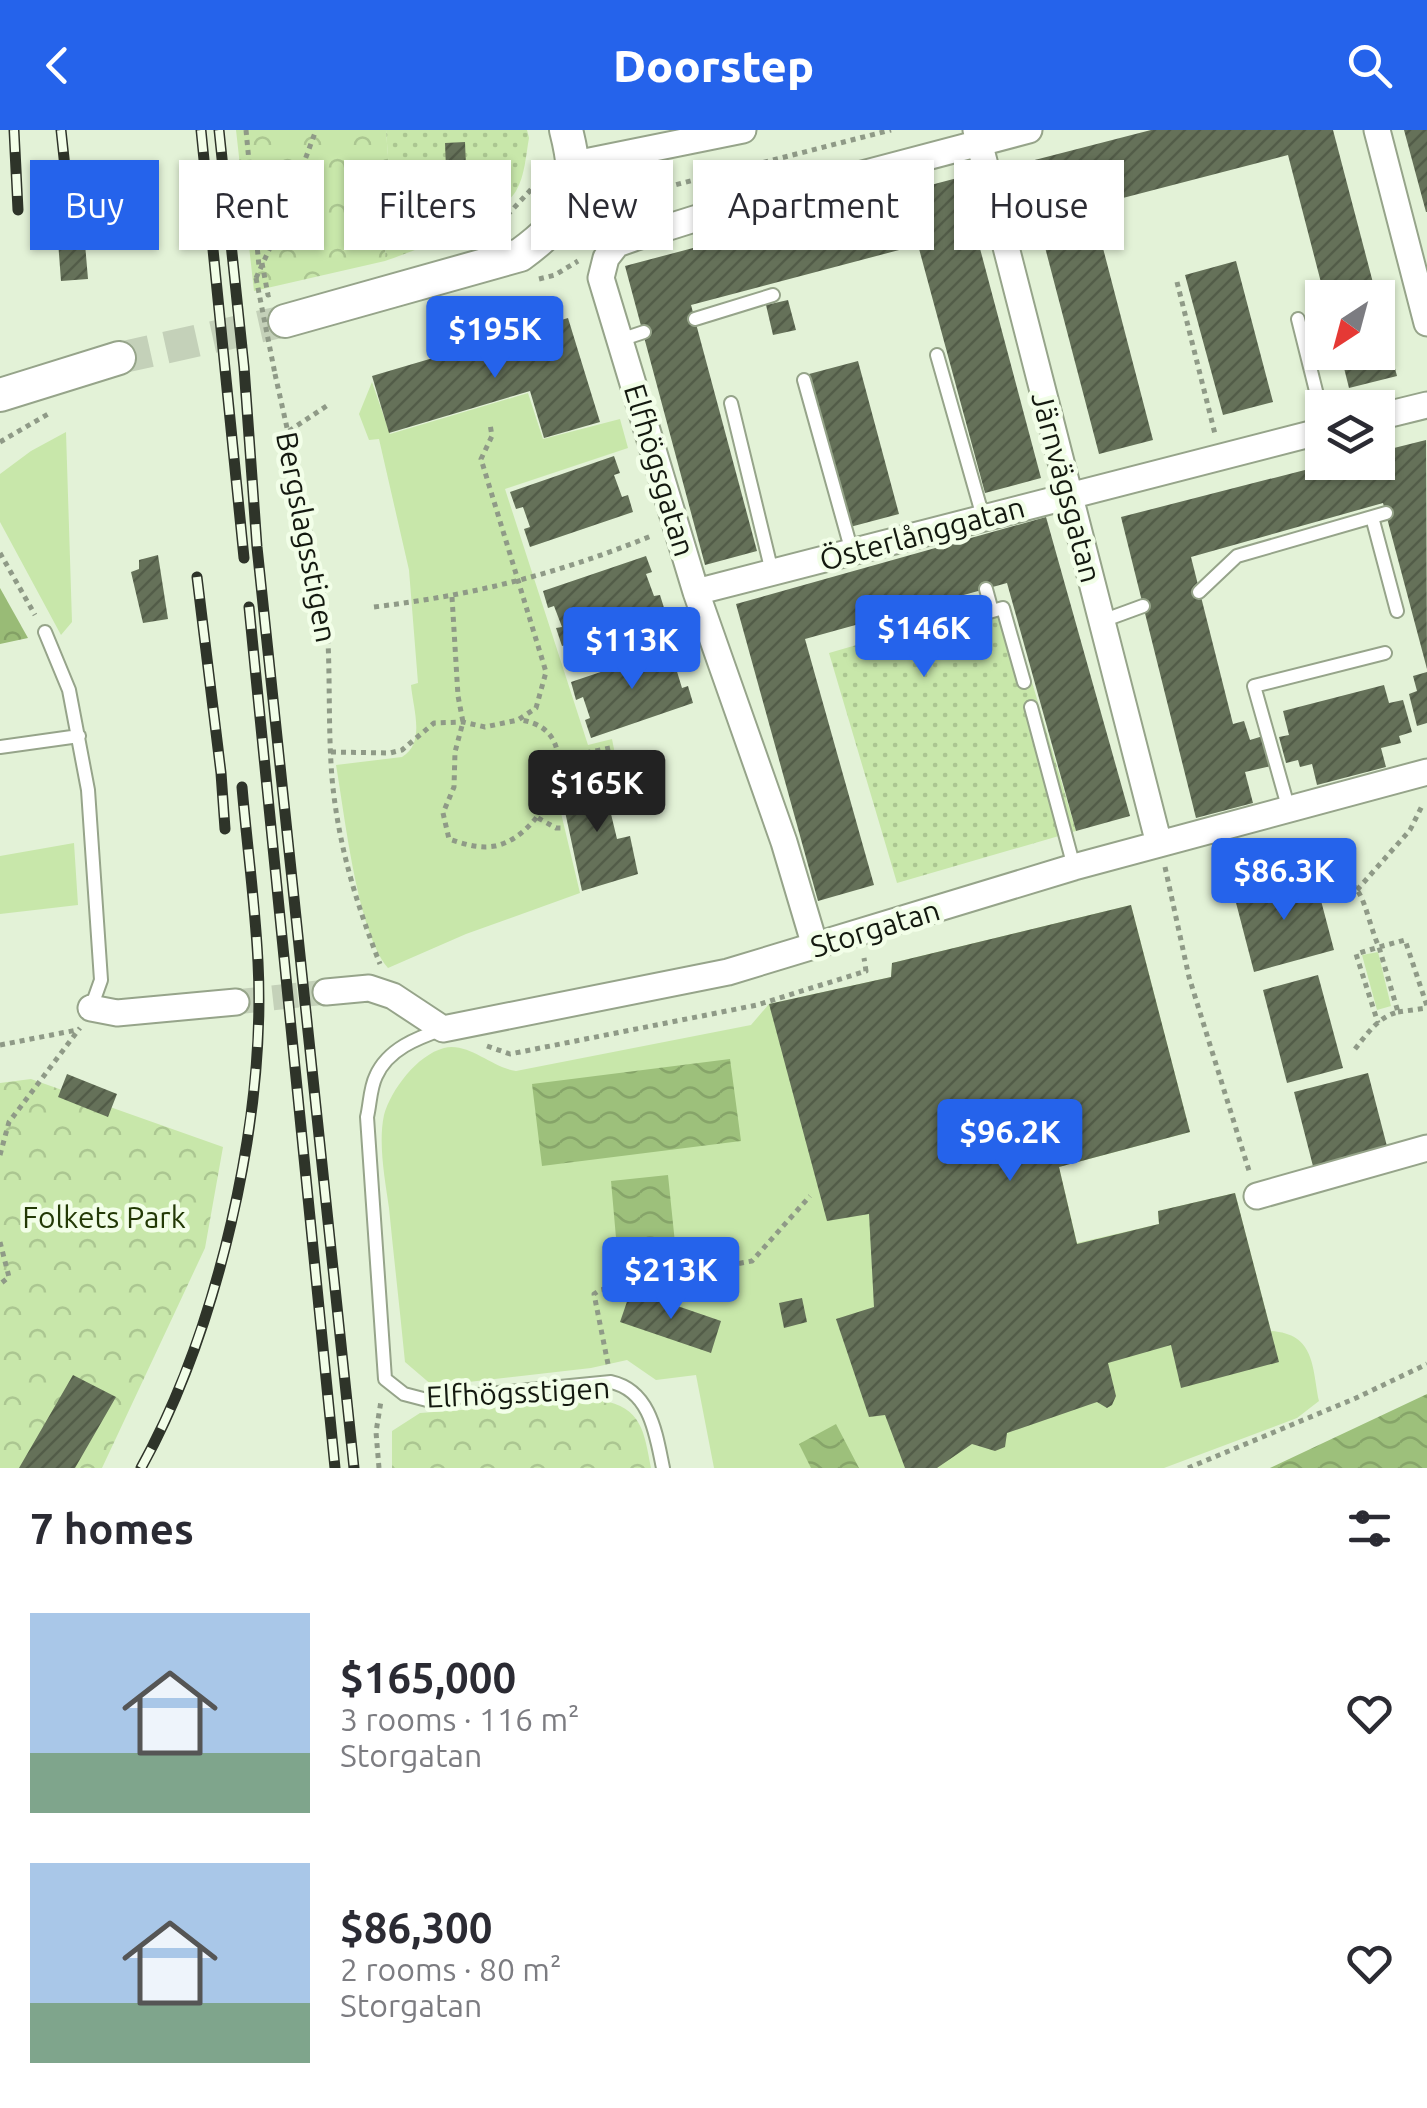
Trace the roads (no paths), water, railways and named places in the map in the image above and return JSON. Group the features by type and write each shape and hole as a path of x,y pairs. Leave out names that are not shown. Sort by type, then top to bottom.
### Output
{"street":[{"path":"561,160 566,130"},
{"path":"589,160 744,130"},
{"path":"977,137 1030,130"},
{"path":"1377,130 1427,323"},
{"name":"Elfhögsgatan","path":"815,946 784,842 696,592 632,336 601,278 606,258 618,244 977,137"},
{"name":"Järnvägsgatan","path":"977,137 1159,844"},
{"path":"286,306 520,255 531,247"},
{"path":"0,396 119,358"},
{"path":"1395,413 1427,405"},
{"name":"Österlånggatan","path":"696,592 975,525 1069,495 1305,435"},
{"name":"Storgatan","path":"443,1029 728,972 1074,867 1427,772"},
{"path":"326,992 381,992 443,1029"},
{"path":"85,1018 236,1002"},
{"path":"1257,1196 1427,1148"}],"lane":[{"path":"695,319 773,295"},
{"path":"1298,319 1316,390"},
{"path":"937,355 975,525"},
{"path":"804,380 852,552"},
{"path":"731,403 772,572"},
{"path":"1199,592 1237,556 1379,515 1397,611"},
{"path":"986,589 992,611"},
{"path":"1102,621 1143,606"},
{"path":"915,633 1003,608 1024,682"},
{"path":"44,632 69,690 88,790 101,980 85,1018"},
{"path":"1288,810 1254,686 1385,653"},
{"path":"1032,706 1074,867"},
{"path":"0,747 79,736"},
{"name":"Elfhögsstigen","path":"443,1029 407,1042 384,1066 376,1076 368,1118 385,1378 404,1394 427,1400 622,1384 652,1414 663,1468"}],"water":[{"path":"730,1059 741,1141 542,1166 532,1084"},
{"path":"668,1175 675,1243 617,1249 611,1181"},
{"path":"1427,1394 1427,1468 1270,1468"},
{"path":"836,1424 859,1468 811,1468 799,1444"}],"tunnel":[{"path":"119,358 285,321"},
{"path":"236,1002 326,992"}],"railway":[{"path":"14,130 18,210"},
{"path":"61,130 64,160"},
{"path":"201,130 244,558"},
{"path":"219,130 244,367 257,547 354,1468"},
{"path":"197,577 225,829"},
{"path":"249,607 335,1468"},
{"path":"141,1468 193,1353 214,1288 245,1155 254,1088 258,962 242,787"}],"park label":[{"name":"Folkets Park","path":"104,1217"}]}
